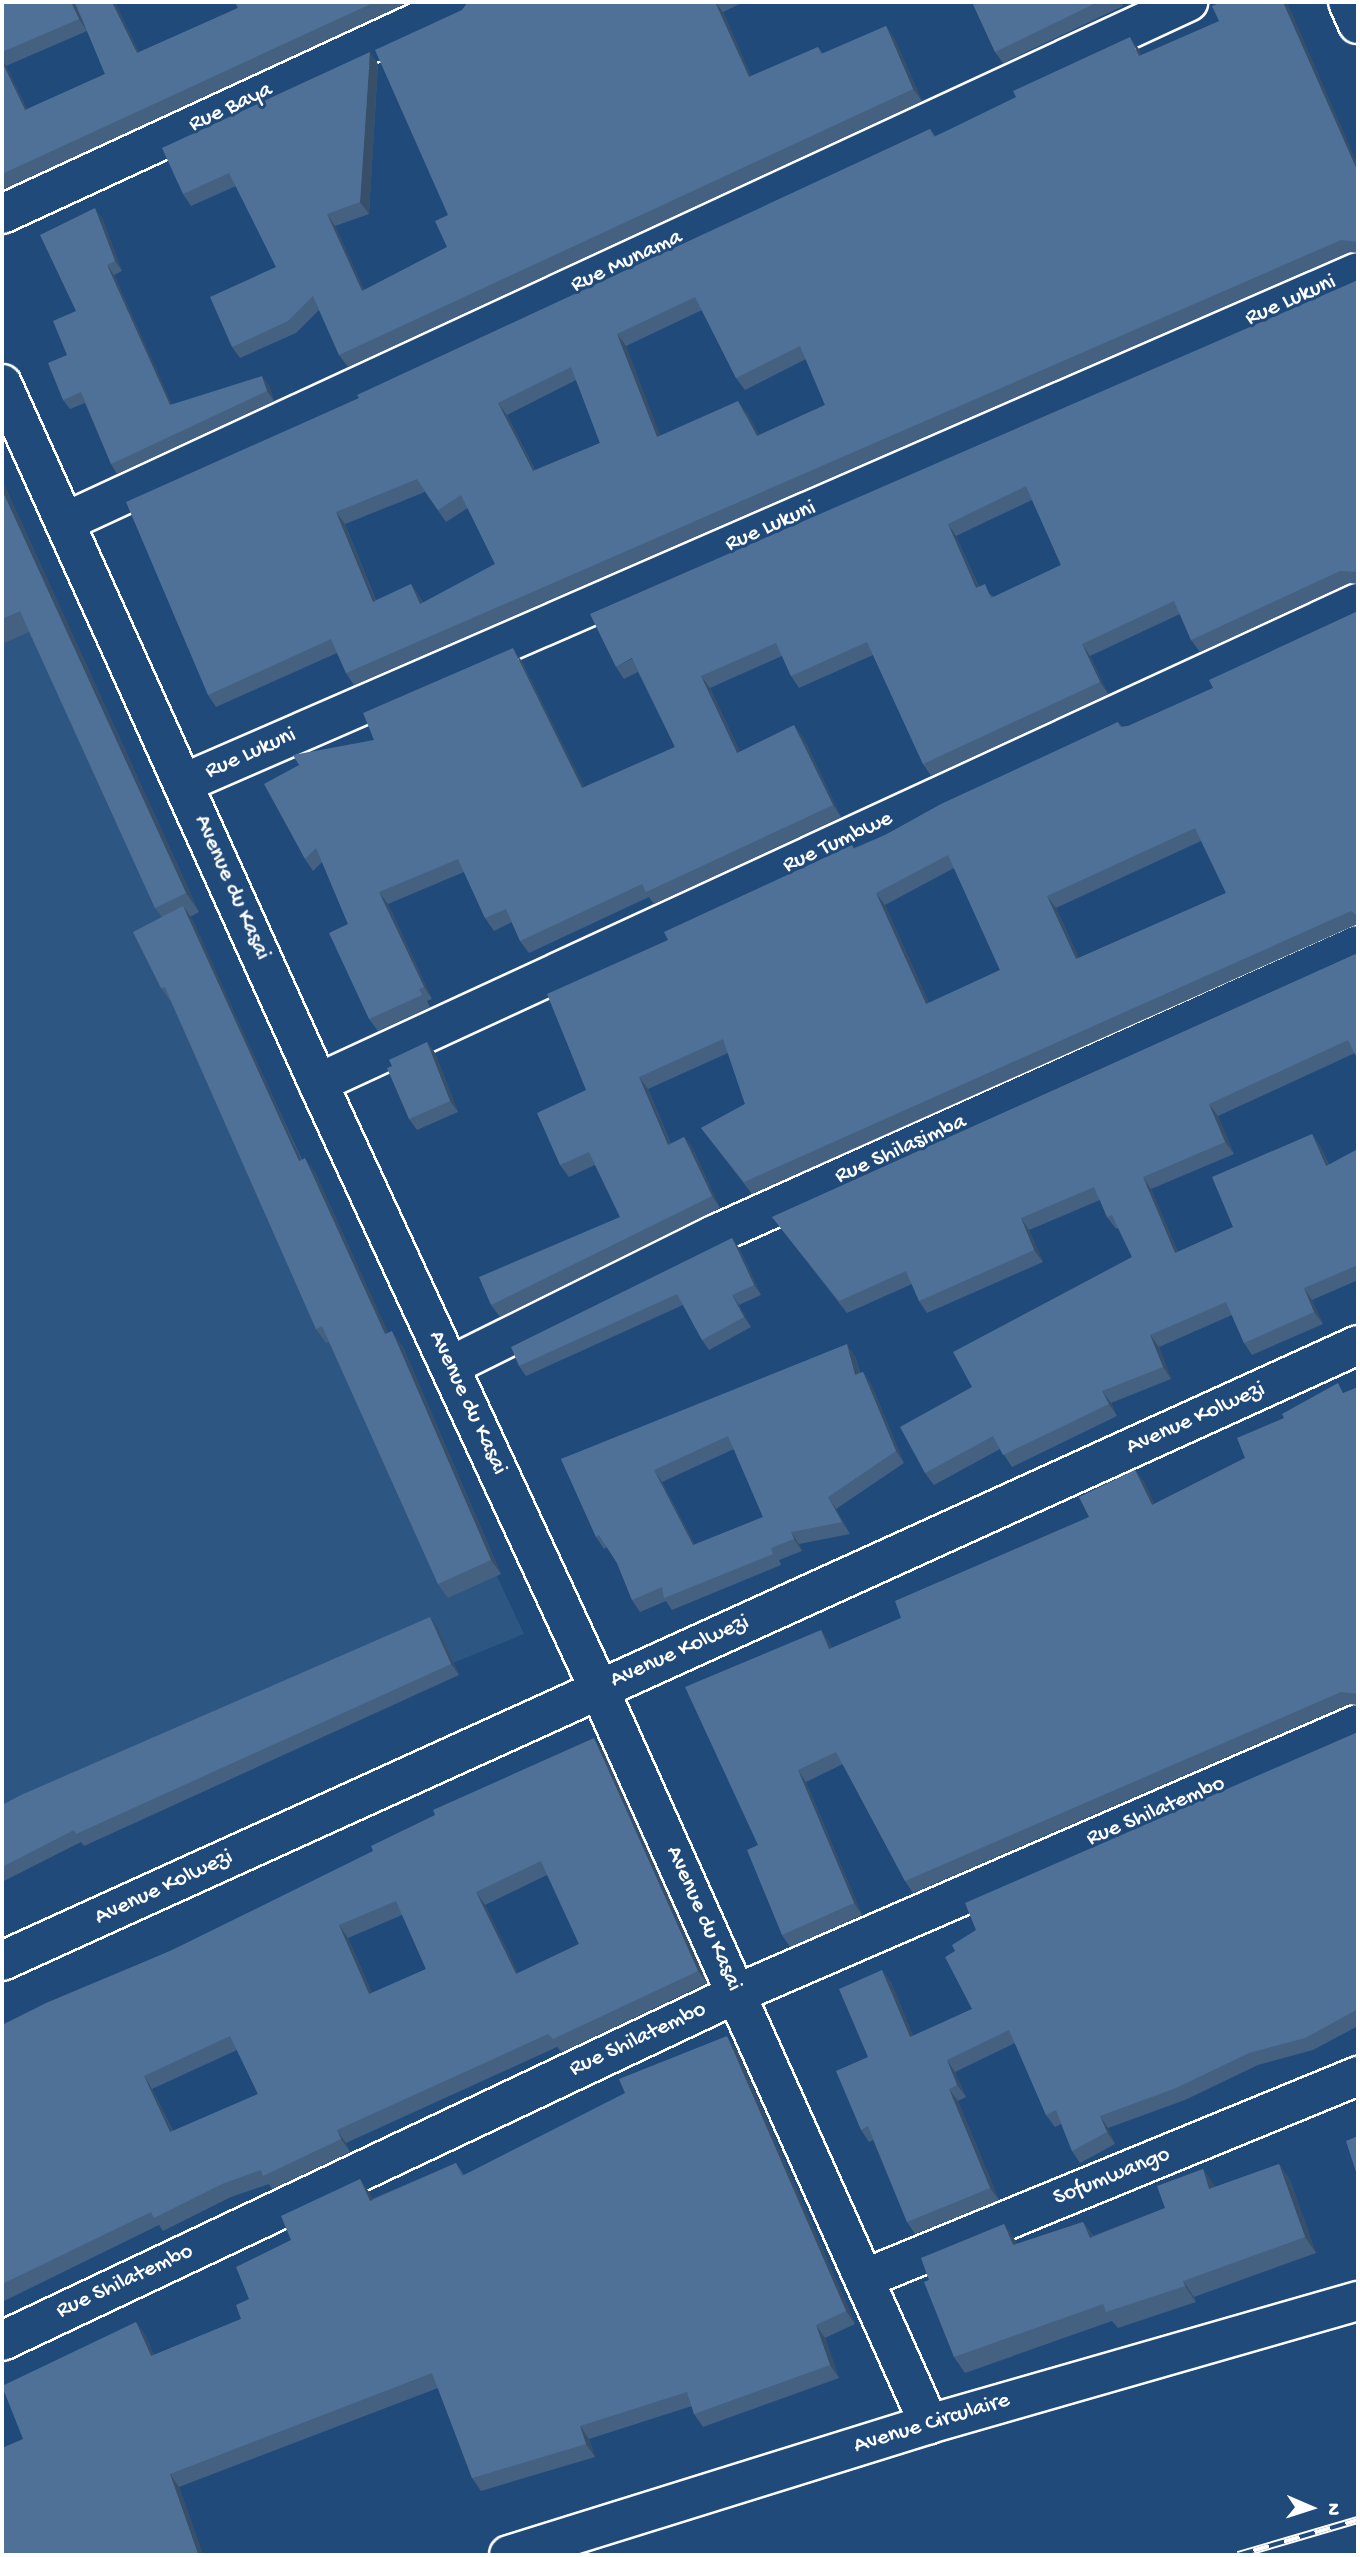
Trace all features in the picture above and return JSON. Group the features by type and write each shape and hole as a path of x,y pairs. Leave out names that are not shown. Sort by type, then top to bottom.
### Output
{"street":[{"name":"Rue Baya","path":"2,214 461,2"},
{"name":"Rue Munama","path":"65,522 1188,2"},
{"path":"1348,2 1358,24"},
{"name":"Rue Lukuni","path":"184,783 1358,272"},
{"name":"Avenue du Kasai","path":"2,384 318,1083 599,1689 866,2278 929,2424"},
{"name":"Rue Tumbwe","path":"318,1083 1358,603"},
{"name":"Rue Shilasimba","path":"450,1366 714,1235 1358,945"},
{"name":"Avenue Kolwezi","path":"2,1961 1358,1345"},
{"name":"Rue Shilatembo","path":"2,2341 736,1994 1358,1724"},
{"name":"Sofumwango","path":"866,2278 1358,2076"},
{"name":"Avenue Circulaire","path":"509,2555 929,2424 1358,2301"}],"shaded area":[{"path":"51,622 524,1634 2,1847 2,643"}],"building":[{"path":"2,2 71,2 79,19 2,52"},
{"path":"75,2 112,2 137,53 238,8 235,2 375,2 2,174 2,62 25,110 105,74"},
{"path":"468,2 715,2 749,77 818,47 821,54 886,26 913,89 339,355 313,296 288,321 232,347 210,297 276,267 229,173 183,194 162,148 370,52 360,202 327,214 362,291 447,247 435,221 448,215 375,50 462,10"},
{"path":"972,2 1098,2 995,52"},
{"path":"1222,2 1283,2 1358,172 1358,242 1341,240 346,673 331,639 208,695 126,502 359,398 357,395 930,129 934,137 1016,97 1013,91 1130,37 1139,56 1219,21 1212,6","holes":["695,297 736,378 800,346 825,405 757,436 738,401 657,437 617,334","571,367 600,443 533,471 498,403","417,479 438,510 461,495 495,564 420,604 411,584 373,602 336,512"]},
{"path":"95,208 115,261 107,265 170,405 262,376 267,391 111,464 81,392 63,400 48,363 67,355 53,321 76,311 40,235"},
{"path":"1358,280 1358,572 1340,571 1191,640 1174,601 1082,644 1100,682 923,764 867,642 791,676 776,643 701,676 737,753 794,725 833,805 646,892 642,884 520,941 506,909 485,918 458,859 379,892 424,987 419,989 422,995 369,1019 329,933 348,924 316,848 305,859 264,784 299,765 293,755 374,740 363,713 513,648 582,788 675,747 632,658 616,667 590,614","holes":["1026,486 1061,565 991,598 985,584 976,588 948,524"]},
{"path":"2,490 186,893 155,908 20,611 2,619"},
{"path":"1358,611 1358,916 1351,911 744,1182 701,1128 745,1104 723,1039 639,1077 668,1145 684,1137 712,1196 491,1305 479,1277 620,1217 589,1152 560,1165 537,1113 586,1090 547,994 668,940 664,932 852,845 854,849 885,835 941,804 1118,722 1120,727 1128,726 1213,688 1209,680","holes":["1195,828 1226,893 1076,959 1047,896","948,855 1000,970 926,1004 876,893"]},
{"path":"183,906 299,1161 305,1158 385,1334 392,1331 491,1560 438,1584 322,1326 316,1329 165,987 161,988 133,932"},
{"path":"1358,953 1358,1060 1348,1040 1209,1104 1225,1142 1143,1177 1175,1253 1233,1227 1212,1177 1312,1134 1326,1166 1358,1149 1358,1265 1304,1288 1314,1312 1244,1343 1226,1302 1150,1335 1163,1367 1102,1391 1109,1404 1003,1455 993,1436 925,1473 900,1427 972,1387 953,1352 1132,1257 1112,1215 1107,1217 1094,1187 1021,1218 1034,1250 919,1301 906,1271 839,1301 772,1217"},
{"path":"427,1042 450,1101 409,1119 387,1068 392,1066 389,1060"},
{"path":"732,1238 754,1285 732,1295 744,1317 702,1340 677,1294 519,1366 511,1347"},
{"path":"847,1344 855,1375 863,1372 896,1451 828,1497 842,1522 791,1532 794,1539 771,1548 773,1554 664,1598 662,1587 632,1600 617,1563 599,1535 596,1537 561,1459","holes":["728,1436 763,1517 693,1545 654,1470"]},
{"path":"1338,1383 1343,1393 1358,1387 1358,1694 1341,1692 905,1881 836,1752 798,1770 854,1903 782,1935 747,1850 758,1845 685,1687 821,1630 829,1649 901,1618 895,1601 1089,1517 1079,1497 1135,1470 1152,1505 1245,1458 1237,1438 1284,1418 1282,1414"},
{"path":"430,1617 451,1664 76,1834 74,1830 2,1867 2,1805"},
{"path":"1358,1732 1358,2009 1305,2038 1249,2053 1176,2088 1100,2116 1107,2132 1072,2151 1056,2110 1046,2115 1009,2030 947,2060 957,2085 949,2089 990,2188 907,2222 868,2126 861,2130 836,2071 868,2057 839,1989 882,1970 910,2037 972,2009 945,1957 955,1951 952,1945 976,1930 965,1903"},
{"path":"594,1738 698,1971 553,2039 548,2034 337,2130 341,2139 263,2176 261,2170 222,2184 154,2218 151,2212 2,2284 2,2025 46,2003 170,1951 373,1851 371,1846 435,1815 433,1810","holes":["541,1861 579,1944 516,1974 476,1892","396,1901 426,1969 369,1994 339,1925","230,2036 258,2094 170,2132 144,2076"]},
{"path":"727,2036 846,2311 816,2325 830,2365 694,2414 687,2392 580,2426 586,2444 472,2478 432,2373 170,2474 198,2554 196,2555 2,2555 2,2448 23,2439 2,2386 136,2322 151,2356 241,2319 236,2305 249,2299 236,2267 291,2240 281,2216 360,2179 370,2201 456,2163 462,2176 625,2093 619,2079"},
{"path":"1358,2136 1358,2178 1346,2141"},
{"path":"1279,2164 1305,2237 1183,2281 1185,2286 1106,2312 1103,2304 954,2357 924,2282 929,2280 921,2258 1004,2224 1013,2245 1083,2222 1090,2238 1165,2208 1157,2186 1203,2169 1209,2189"}],"railway":[{"path":"1238,2555 1358,2520"}]}
